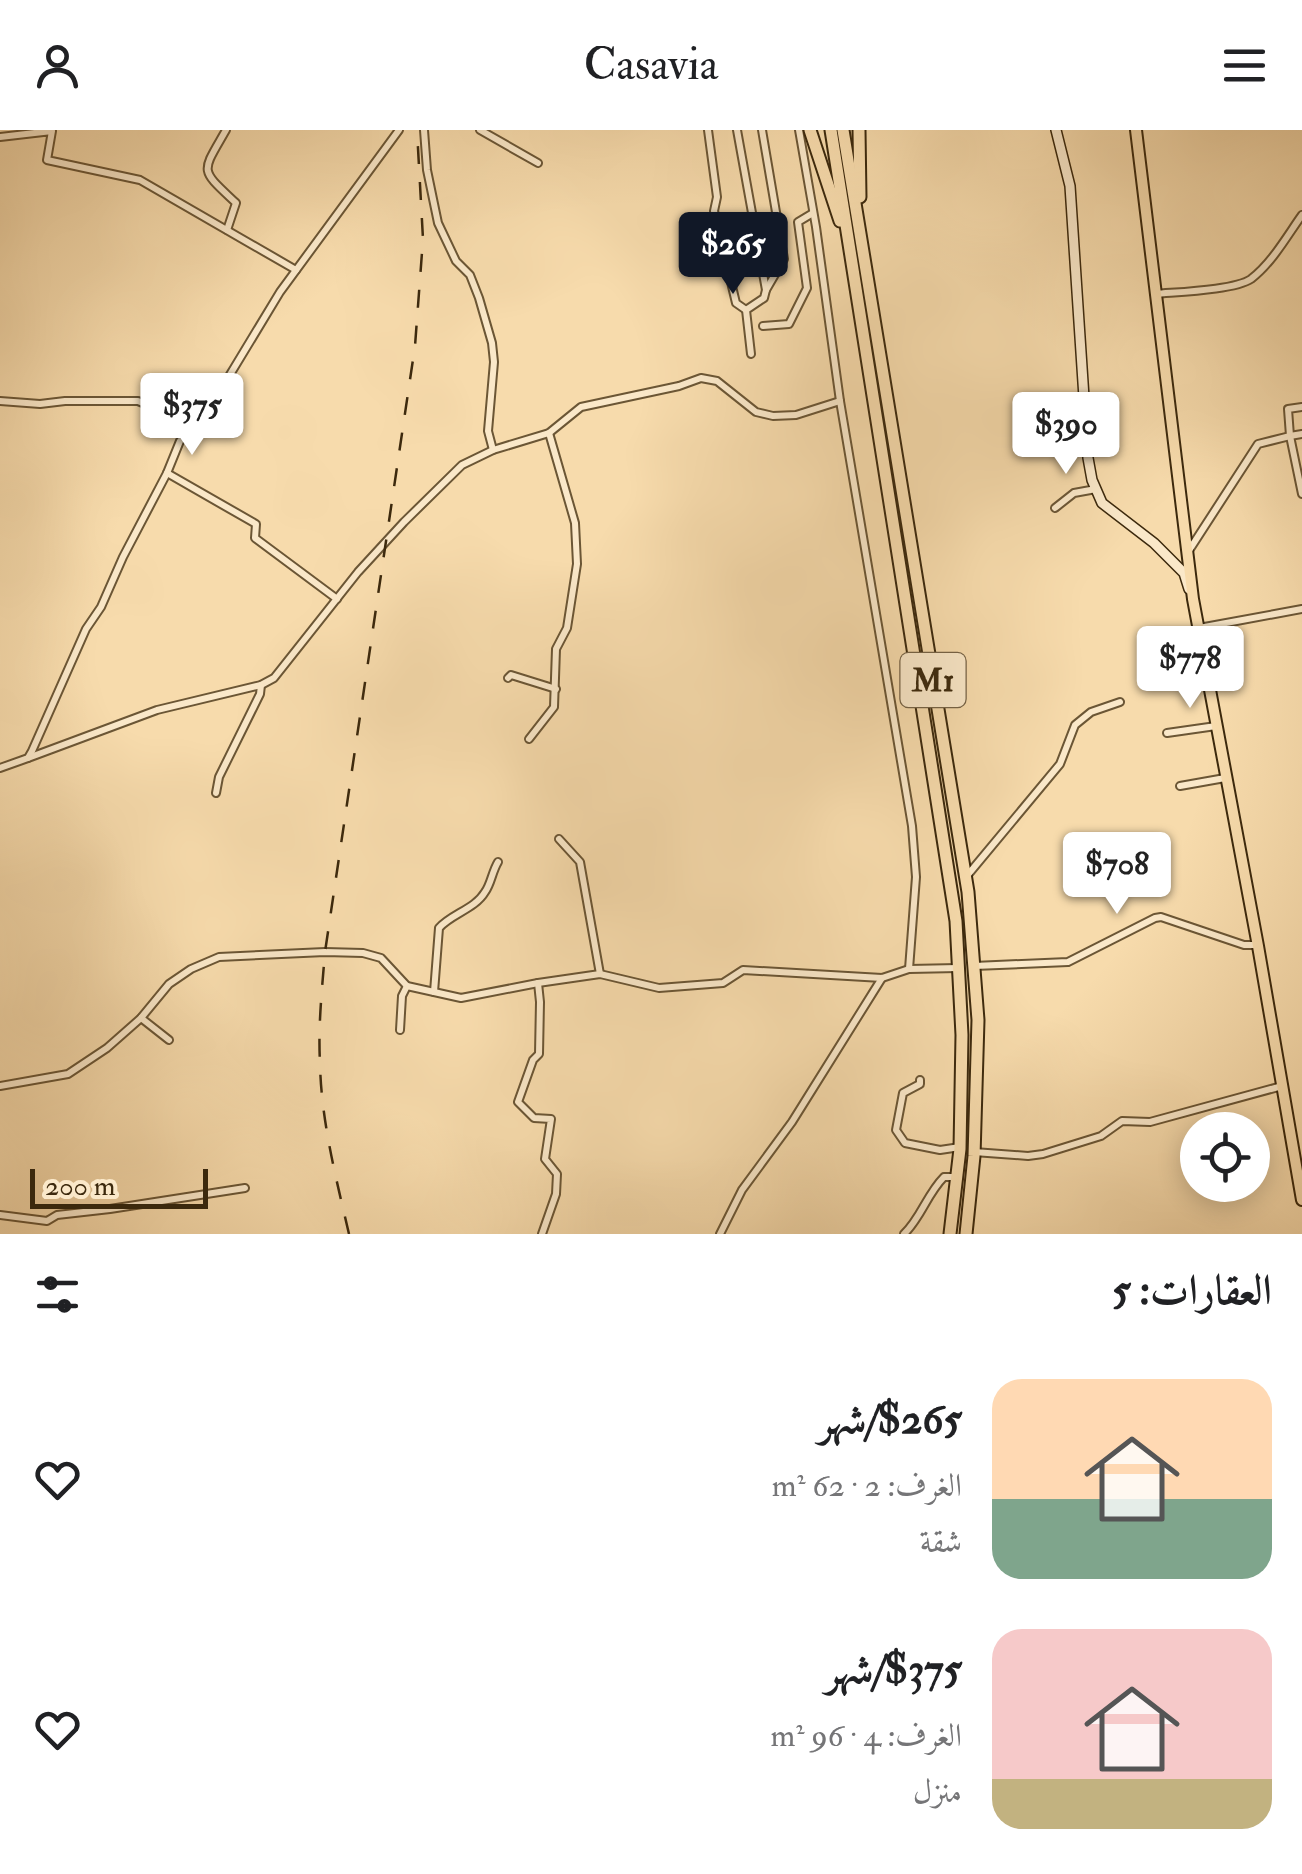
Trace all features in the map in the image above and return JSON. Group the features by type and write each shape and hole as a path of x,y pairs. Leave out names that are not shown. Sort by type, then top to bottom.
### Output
{"highway":[{"path":"810,130 852,254"},
{"name":"M1","path":"831,130 956,921 962,1035 960,1147 950,1234"},
{"name":"M1","path":"843,130 966,878 978,1020 974,1152 966,1234"},
{"path":"859,130 860,236"}],"main road":[{"path":"1136,130 1193,600 1302,1200"}],"street":[{"path":"226,130 206,171 236,203 226,230"},
{"path":"28,758 86,628 102,607 180,441 208,411 280,292 399,130"},
{"path":"424,130 438,223 456,260 470,276 492,342 488,431 493,450"},
{"path":"480,130 538,163"},
{"path":"708,130 717,197 714,211 736,304 746,310"},
{"path":"737,130 766,290"},
{"path":"746,310 764,298 784,259 762,130"},
{"path":"799,130 912,826 916,877 909,970"},
{"path":"1056,130 1070,186 1092,480 1102,502 1184,573 1193,600"},
{"path":"0,137 52,131 47,160 140,180 296,270"},
{"path":"763,326 789,324 797,309 806,288 798,222 813,213"},
{"path":"1154,294 1248,281 1302,216"},
{"path":"746,310 751,354"},
{"path":"0,768 157,710 261,685 274,678 358,572 462,465 493,450 549,433 581,408 701,378 717,381 756,412 772,416 796,415 840,401"},
{"path":"0,401 138,401 194,424"},
{"path":"1302,406 1288,409 1302,494"},
{"path":"529,739 554,707 556,649 568,628 577,564 575,523 549,433"},
{"path":"1188,553 1258,444 1302,434"},
{"path":"167,472 256,524 255,538 336,599"},
{"path":"1055,508 1074,493 1096,490"},
{"path":"1199,628 1302,609"},
{"path":"508,678 511,675 556,689"},
{"path":"216,793 219,777 261,685"},
{"path":"966,878 1060,764 1076,726 1091,712 1120,702"},
{"path":"1167,733 1217,726"},
{"path":"1180,786 1226,778"},
{"path":"559,839 580,862 600,974"},
{"path":"434,992 440,928 485,892 498,862"},
{"path":"974,966 1068,962 1160,917 1244,945 1258,946"},
{"path":"0,1086 68,1074 141,1018 169,984 219,956 362,953 382,958 407,986 461,998 600,974 660,988 723,982 743,970 882,978 909,970 958,968"},
{"path":"723,1233 742,1190 792,1122 882,978"},
{"path":"538,982 539,1054 533,1060 518,1102 534,1118 550,1119 545,1159 557,1174 556,1194 542,1234"},
{"path":"400,1030 402,996 407,986"},
{"path":"141,1018 169,1040"},
{"path":"920,1080 920,1084 903,1093 896,1130 904,1143 940,1150 960,1147"},
{"path":"974,1152 1043,1154 1102,1136 1122,1122 1150,1122 1282,1086"},
{"path":"904,1234 918,1218 935,1186 944,1177 957,1178"},
{"path":"0,1216 47,1221 57,1215 244,1188"}],"railway":[{"path":"349,1234 323,1106 321,1008 325,952 415,346 423,239 417,130"}]}
